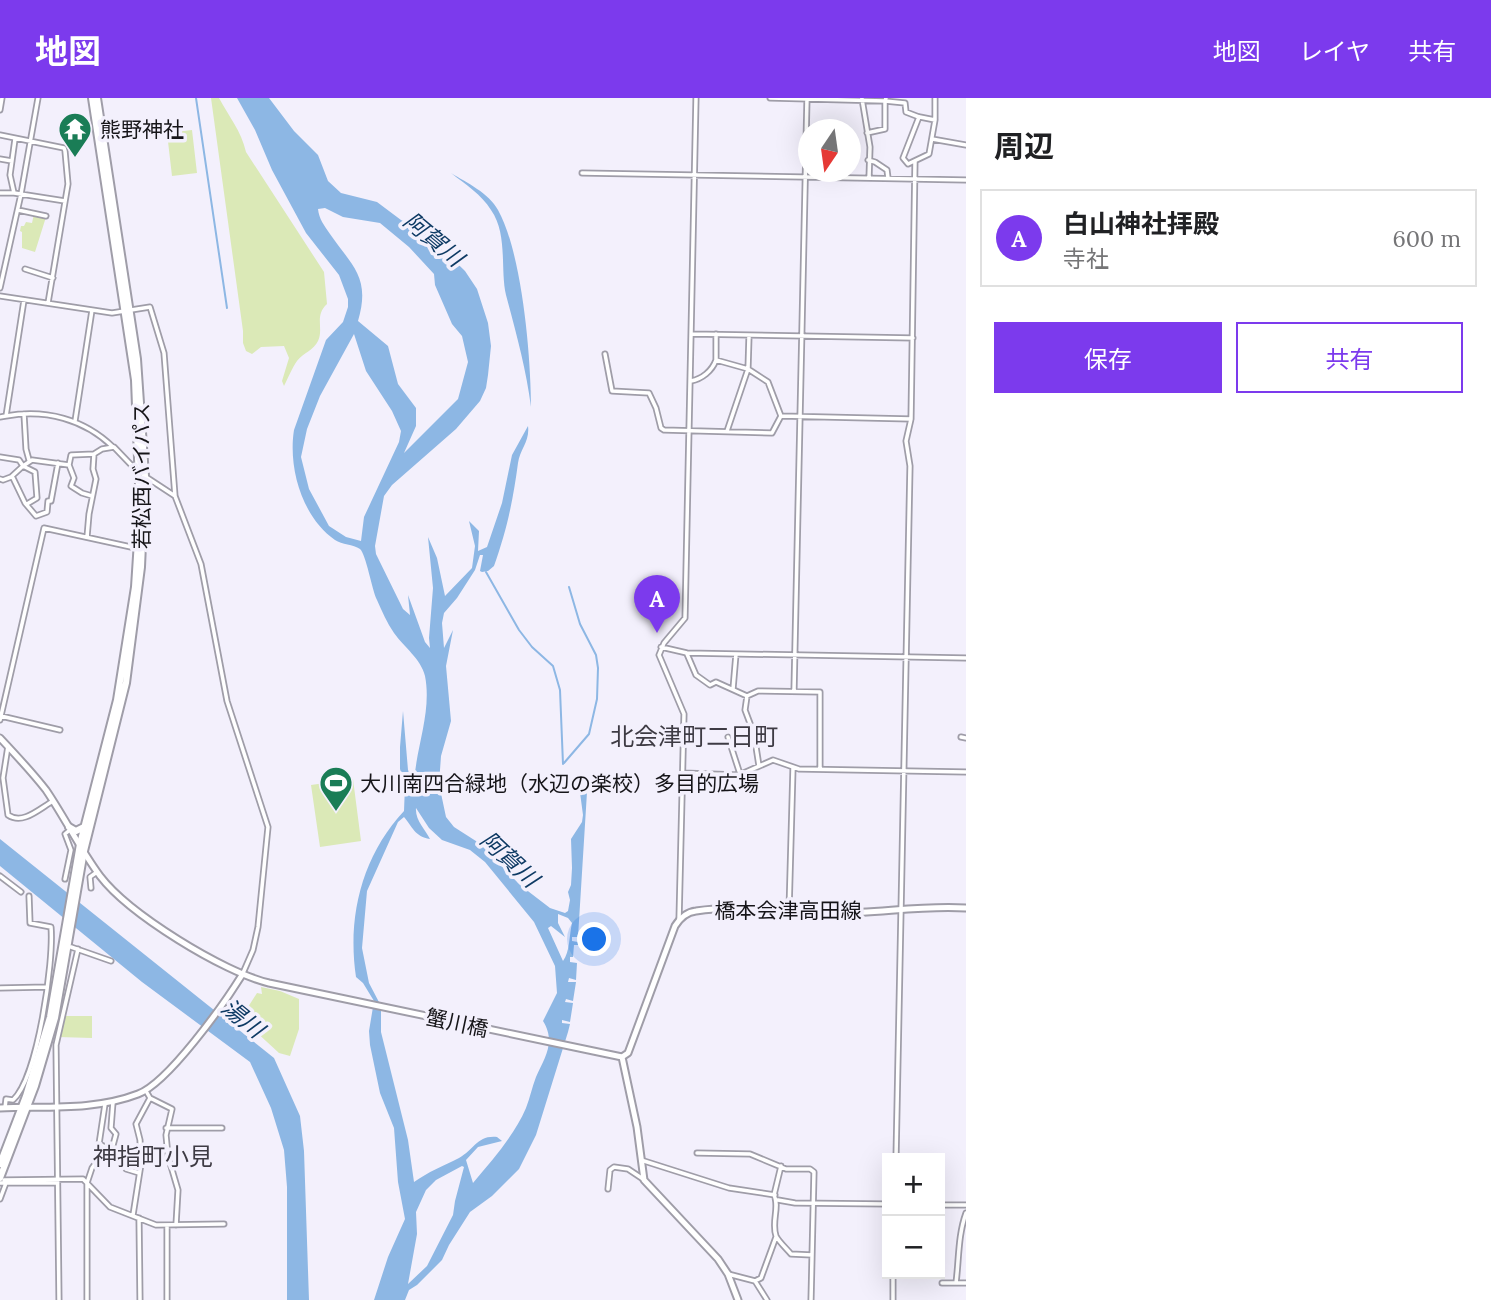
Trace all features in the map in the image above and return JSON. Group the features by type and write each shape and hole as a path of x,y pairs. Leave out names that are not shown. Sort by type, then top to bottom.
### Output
{"highway":[{"name":"若松西バイパス","path":"82,848 118,715 132,644 141,567 142,475 128,310 94,98"},
{"name":"若松西バイパス","path":"82,848 84,827 112,724 130,629 142,475"},
{"path":"70,828 78,831 84,827"},
{"path":"76,886 81,869 82,848"},
{"path":"3,1181 50,1017 82,848"},
{"path":"0,1164 24,1108"}],"main road":[{"name":"蟹川橋","path":"0,738 36,778 96,870 112,889 143,915 220,964 242,975 309,992 622,1057"},
{"path":"81,869 87,866 96,870"},
{"name":"橋本会津高田線","path":"679,920 691,912 706,910 838,913 966,908"},
{"path":"679,920 629,1051 622,1057 637,1127 644,1180 718,1259 728,1274 738,1300"},
{"path":"2,1108 56,1108 113,1101 146,1091 166,1075 222,1005 242,975"}],"street":[{"path":"0,110 2,98"},
{"path":"0,288 6,250 10,249 22,194 38,98"},
{"path":"679,920 683,709 659,657 661,647 685,618 696,98"},
{"path":"771,98 886,99 905,103 905,112 935,120"},
{"path":"806,119 807,98"},
{"path":"919,117 903,158 908,164 929,154 935,120 935,98"},
{"path":"862,99 870,147 869,178"},
{"path":"867,133 885,129 886,99"},
{"path":"0,135 64,148 68,184 48,303"},
{"path":"14,192 10,179 16,139"},
{"path":"932,139 966,145"},
{"path":"0,159 12,161"},
{"path":"869,160 887,170 888,178"},
{"path":"896,1153 910,466 906,441 911,419 915,161"},
{"path":"582,173 798,177"},
{"path":"861,178 966,180"},
{"path":"794,691 805,182"},
{"path":"0,193 14,192 65,201"},
{"path":"18,210 46,216"},
{"path":"25,269 52,278"},
{"path":"0,296 112,313 150,307 164,353 175,496 201,564 227,701 268,827 258,927 253,950 242,975"},
{"path":"6,416 24,300"},
{"path":"75,421 92,310"},
{"path":"692,334 913,338"},
{"path":"691,381 703,376 714,366 716,334"},
{"path":"727,431 748,369 749,335"},
{"path":"605,354 612,391 647,392 656,408 661,429 772,433 781,416 768,382 748,369 716,360"},
{"path":"0,417 24,414 55,415 75,421 97,432 142,475 175,496"},
{"path":"24,414 29,461"},
{"path":"781,416 911,419"},
{"path":"92,496 71,486 74,478 69,465 71,455 94,454 114,447"},
{"path":"87,537 96,479 93,469 94,454"},
{"path":"0,457 19,460 23,466 35,472 37,498 27,504"},
{"path":"0,479 11,477 29,461 69,465"},
{"path":"11,477 36,516 47,512 47,504 51,501 55,487 58,463"},
{"path":"60,730 0,718 44,528 131,547"},
{"path":"661,647 687,653 966,658"},
{"path":"687,653 699,678 710,685 716,682 747,696"},
{"path":"733,689 736,654"},
{"path":"759,766 754,734 745,710 747,696 755,691 820,692 820,769"},
{"path":"728,737 740,774"},
{"path":"8,746 3,772 8,815 16,819 28,816 52,801"},
{"path":"683,773 740,774 773,760 793,768 966,772"},
{"path":"789,911 793,768"},
{"path":"65,879 71,850 65,835 70,828"},
{"path":"91,888 90,877 96,870"},
{"path":"0,876 21,892"},
{"path":"2,1108 6,1099 13,1100 18,1095 29,1067 39,1037 48,987 51,927 30,923 29,896"},
{"path":"52,945 57,945"},
{"path":"71,947 111,961"},
{"path":"59,1300 56,1043 78,949"},
{"path":"0,988 48,987"},
{"path":"146,1091 150,1098 172,1108 166,1128 168,1156 178,1190 176,1225"},
{"path":"133,1215 141,1155 136,1124 150,1098"},
{"path":"88,1300 86,1183 92,1168 110,1148 116,1134 111,1128 113,1101"},
{"path":"104,1102 98,1142 124,1156 141,1155"},
{"path":"166,1128 222,1128"},
{"path":"697,1153 750,1154 781,1166 810,1169 814,1172 811,1300"},
{"path":"124,1156 125,1168 139,1173"},
{"path":"641,1160 729,1188 776,1197 813,1203 882,1204"},
{"path":"728,1274 755,1281 761,1278 776,1237 775,1186 781,1166"},
{"path":"608,1189 610,1170 614,1167 628,1169 644,1180"},
{"path":"0,1199 3,1181 83,1179 110,1208 156,1225 224,1224"},
{"path":"945,1205 966,1205"},
{"path":"956,1283 960,1235 966,1213"},
{"path":"139,1218 140,1300"},
{"path":"167,1225 167,1300"},
{"path":"960,1235 966,1234"},
{"path":"776,1237 792,1254 813,1255"},
{"path":"893,1279 893,1300"},
{"path":"755,1281 767,1300"},
{"path":"942,1283 966,1283"}],"green space":[{"path":"211,98 219,98 238,130 246,152 324,272 327,304 321,313 318,341 297,361 284,386 282,381 289,358 284,346 261,347 252,354 246,351 243,343"},
{"path":"192,130 197,173 172,176 167,133"},
{"path":"34,214 46,217 35,252 22,248 20,231 26,222 32,223"},
{"name":"大川南四合緑地（水辺の楽校）多目的広場","path":"353,779 361,841 320,847 311,785"},
{"path":"261,987 299,999 299,1029 290,1056 279,1053 241,1018 257,993 262,994"},
{"path":"65,1016 92,1016 92,1038 58,1037"}],"water":[{"path":"237,98 269,98 294,131 318,155 328,181 341,193 377,202 401,220 425,232 465,271 477,289 488,323 491,346 486,388 480,401 456,429 392,485 384,496 375,546 376,554 403,609 410,615 408,595 425,642 430,648 433,588 428,537 437,558 445,596 472,568 475,546 469,521 479,531 478,551 487,547 502,503 512,455 528,426 528,436 518,463 503,540 494,566 488,571 480,571 483,555 480,555 475,570 444,613 444,648 453,630 446,666 451,721 441,756 439,784 446,817 454,827 479,843 520,885 550,908 565,913 570,900 568,892 572,868 571,839 582,822 583,815 579,785 588,776 578,937 572,937 572,941 578,942 578,945 574,945 573,957 570,957 570,962 577,963 576,980 569,978 568,982 576,982 573,1001 566,999 565,1002 573,1003 570,1022 562,1020 562,1023 570,1024 536,1135 519,1169 492,1196 470,1212 442,1260 409,1290 405,1300 374,1300 388,1257 405,1219 398,1182 394,1128 380,1093 370,1045 369,1031 374,1001 356,977 354,932 356,910 368,867 378,847 404,811 405,785 400,769 403,711 408,770 414,783 427,689 420,664 387,621 375,595 362,552 357,547 338,542 324,530 306,505 300,491 293,460 294,430 326,340 343,322 348,299 339,275 306,233 272,170 255,130","holes":["325,208 343,217 380,223 409,247 434,274 435,285 452,324 462,336 468,362 458,399 404,453 416,426 416,408 398,384 388,346 358,321 361,283 352,264 322,222 318,209","354,334 366,371 392,411 401,431 399,442 364,517 361,541 346,537 329,526 309,489 301,457 307,429 320,396","416,808 429,828 442,840 470,850 485,862 534,922 555,966 557,993 543,1021 549,1036 546,1056 521,1118 495,1157 473,1183 466,1160 478,1147 502,1141 497,1137 485,1138 464,1155 414,1182 408,1140 381,1032 381,1006 369,983 362,948 367,891 398,822 404,817 417,834 430,839 417,816","558,914 572,923 563,961 548,928 551,926 565,937 558,923","464,1167 453,1215 427,1266 408,1284 417,1234 416,1212 426,1190 436,1180"]},
{"path":"451,173 489,198 498,210 506,229 524,306 531,407 524,364 504,285 500,230 483,199"},
{"path":"0,839 274,1058 300,1116 304,1151 309,1300 287,1300 287,1187 284,1150 271,1108 250,1062 142,982 0,866"}],"waterway":[{"path":"196,98 227,308"},
{"path":"486,572 519,630 532,647 553,666 560,690 563,764"},
{"path":"564,763 589,734 597,699 598,668 596,655 580,624 569,587"}],"place":[{"name":"熊野神社","path":"75,159"},
{"name":"白山神社拝殿","path":"657,633"},
{"name":"大川南四合緑地（水辺の楽校）多目的広場","path":"336,813"}],"district":[{"name":"北会津町二日町","path":"694,736"},
{"name":"神指町小見","path":"153,1156"}],"water label":[{"name":"阿賀川","path":"434,239"},
{"name":"阿賀川","path":"510,859"},
{"name":"湯川","path":"243,1018"}]}
